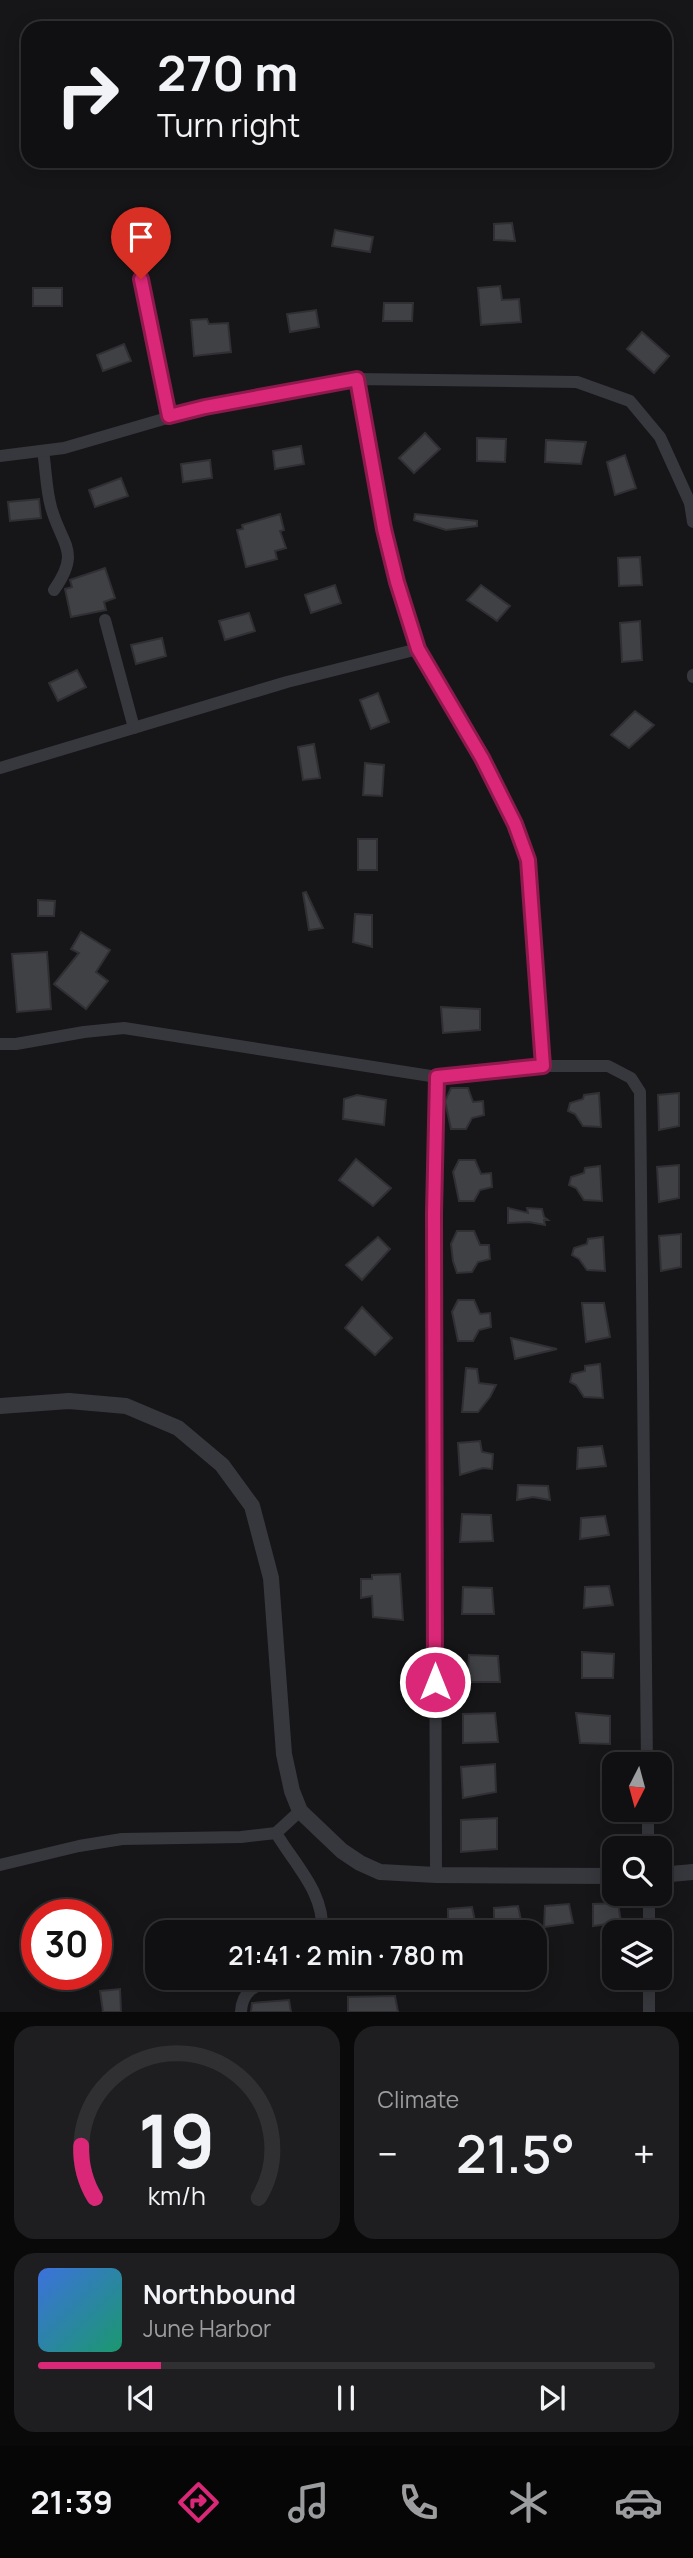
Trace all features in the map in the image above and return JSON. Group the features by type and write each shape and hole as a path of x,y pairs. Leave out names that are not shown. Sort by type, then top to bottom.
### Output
{"street":[{"path":"141,279 169,416"},
{"path":"357,379 384,529 418,649 482,758 515,824 528,860 543,1066"},
{"path":"0,456 64,448 205,407 357,379 577,382 630,401 660,437 690,503 693,522"},
{"path":"43,451 51,508 68,555 68,566 54,590"},
{"path":"105,620 134,728"},
{"path":"0,768 286,682 418,649"},
{"path":"0,1044 16,1044 84,1031 124,1028 437,1077 543,1066 608,1066 631,1078 640,1092 647,1752"},
{"path":"436,1875 434,1213 437,1077"},
{"path":"0,1406 69,1401 126,1406 178,1428 222,1465 252,1506 271,1578 284,1754 300,1811 314,1826 360,1863 380,1872 436,1875 602,1876"},
{"path":"0,1866 79,1846 122,1839 241,1837 276,1833 300,1811"},
{"path":"276,1833 313,1888 322,1908 322,1920"},
{"path":"672,1874 693,1872"},
{"path":"241,2012 244,1995 249,1990"},
{"path":"649,1990 649,2012"}],"building":[{"path":"512,223 515,241 494,240 494,224"},
{"path":"335,230 373,237 370,252 332,246"},
{"path":"500,286 502,300 519,299 521,322 481,325 478,288"},
{"path":"33,288 62,288 62,306 33,306"},
{"path":"384,303 413,303 412,321 383,321"},
{"path":"316,310 319,327 290,332 287,314"},
{"path":"207,319 209,324 228,323 231,352 194,356 191,320"},
{"path":"642,332 669,356 654,373 627,349"},
{"path":"124,344 131,361 103,371 97,355"},
{"path":"425,433 440,449 414,473 399,458"},
{"path":"477,438 506,439 505,462 477,461"},
{"path":"546,440 586,442 581,464 545,462"},
{"path":"301,446 304,464 275,469 273,451"},
{"path":"625,455 636,488 615,495 607,462"},
{"path":"210,460 212,478 183,482 181,464"},
{"path":"121,478 128,496 95,507 89,490"},
{"path":"39,499 41,518 10,521 8,502"},
{"path":"280,514 284,530 280,531 286,548 275,551 277,559 246,567 237,530 243,529 242,525"},
{"path":"415,514 477,521 477,526 446,530 414,520"},
{"path":"640,557 642,585 619,586 618,558"},
{"path":"105,568 115,598 104,602 106,610 71,617 65,589 72,587 70,580"},
{"path":"335,585 341,603 311,613 305,595"},
{"path":"481,585 510,606 497,621 467,600"},
{"path":"249,613 255,631 225,640 219,621"},
{"path":"640,621 642,660 622,662 620,623"},
{"path":"162,638 166,656 136,664 131,645"},
{"path":"77,670 86,687 58,701 49,683"},
{"path":"378,693 389,722 371,729 360,700"},
{"path":"635,711 654,725 629,748 611,735"},
{"path":"314,744 320,778 303,780 298,747"},
{"path":"365,763 384,765 382,796 363,795"},
{"path":"358,839 377,839 377,870 358,870"},
{"path":"306,892 323,928 309,930 303,893"},
{"path":"38,900 55,901 54,916 38,916"},
{"path":"355,914 372,915 372,947 353,942"},
{"path":"81,932 110,950 96,972 108,981 86,1009 54,984 79,953 71,949"},
{"path":"47,952 51,1009 17,1012 12,954"},
{"path":"441,1007 480,1009 480,1030 443,1033"},
{"path":"451,1088 468,1088 473,1102 483,1101 484,1115 472,1118 466,1129 451,1129 445,1101"},
{"path":"599,1093 601,1127 583,1126 575,1114 568,1111 570,1103 583,1099 584,1095"},
{"path":"679,1093 679,1126 659,1130 658,1095"},
{"path":"357,1095 386,1100 384,1125 343,1119 344,1099"},
{"path":"356,1159 391,1188 373,1206 339,1180"},
{"path":"459,1160 475,1160 481,1174 491,1173 492,1187 480,1190 474,1201 459,1201 453,1172"},
{"path":"679,1165 679,1198 659,1202 657,1167"},
{"path":"600,1166 602,1201 584,1200 576,1188 569,1185 571,1177 584,1173 585,1168"},
{"path":"508,1208 528,1213 527,1208 542,1209 548,1220 544,1220 545,1225 529,1222 508,1223"},
{"path":"457,1231 474,1231 480,1245 489,1245 490,1259 478,1262 472,1272 457,1273 451,1244"},
{"path":"681,1234 681,1267 661,1271 659,1236"},
{"path":"378,1237 390,1249 362,1280 346,1265"},
{"path":"603,1237 605,1271 587,1270 579,1259 572,1255 574,1248 587,1244 588,1239"},
{"path":"458,1300 474,1300 480,1314 490,1313 491,1327 479,1330 473,1341 458,1341 452,1312"},
{"path":"582,1303 604,1303 610,1337 586,1342"},
{"path":"362,1307 392,1338 375,1355 345,1328"},
{"path":"511,1338 557,1349 515,1359"},
{"path":"600,1364 603,1398 584,1397 576,1385 570,1382 572,1374 585,1371 585,1366"},
{"path":"466,1368 477,1369 479,1383 496,1385 478,1412 462,1412"},
{"path":"480,1441 482,1452 493,1454 492,1469 483,1468 460,1475 458,1443"},
{"path":"602,1446 606,1466 577,1469 578,1448"},
{"path":"518,1485 548,1486 550,1500 533,1497 517,1500"},
{"path":"462,1514 491,1515 493,1541 460,1542"},
{"path":"605,1516 609,1535 580,1539 581,1518"},
{"path":"400,1574 403,1620 373,1617 372,1596 361,1598 361,1579 372,1579 372,1575"},
{"path":"609,1586 613,1605 584,1608 585,1587"},
{"path":"463,1587 492,1588 494,1614 462,1614"},
{"path":"582,1652 614,1654 613,1678 582,1678"},
{"path":"469,1655 498,1656 500,1682 467,1682"},
{"path":"495,1713 498,1742 463,1743 463,1714"},
{"path":"576,1713 610,1716 610,1744 580,1743"},
{"path":"495,1764 496,1792 463,1798 461,1767"},
{"path":"497,1818 497,1849 461,1852 461,1820"},
{"path":"569,1904 573,1923 547,1927 545,1906"},
{"path":"593,1904 618,1906 621,1920 602,1920 602,1925 593,1926"},
{"path":"518,1906 521,1920 494,1920 494,1908"},
{"path":"472,1907 475,1920 448,1920 448,1909"},
{"path":"120,1989 121,2012 103,2012 100,1991"},
{"path":"395,1996 398,2012 348,2012 348,1997"},
{"path":"289,2000 291,2012 251,2012 252,2003"}],"route":[{"path":"141,279 169,416 357,379 384,529 418,649 482,758 515,824 528,860 543,1066 437,1077 434,1213 435,1682"}]}
